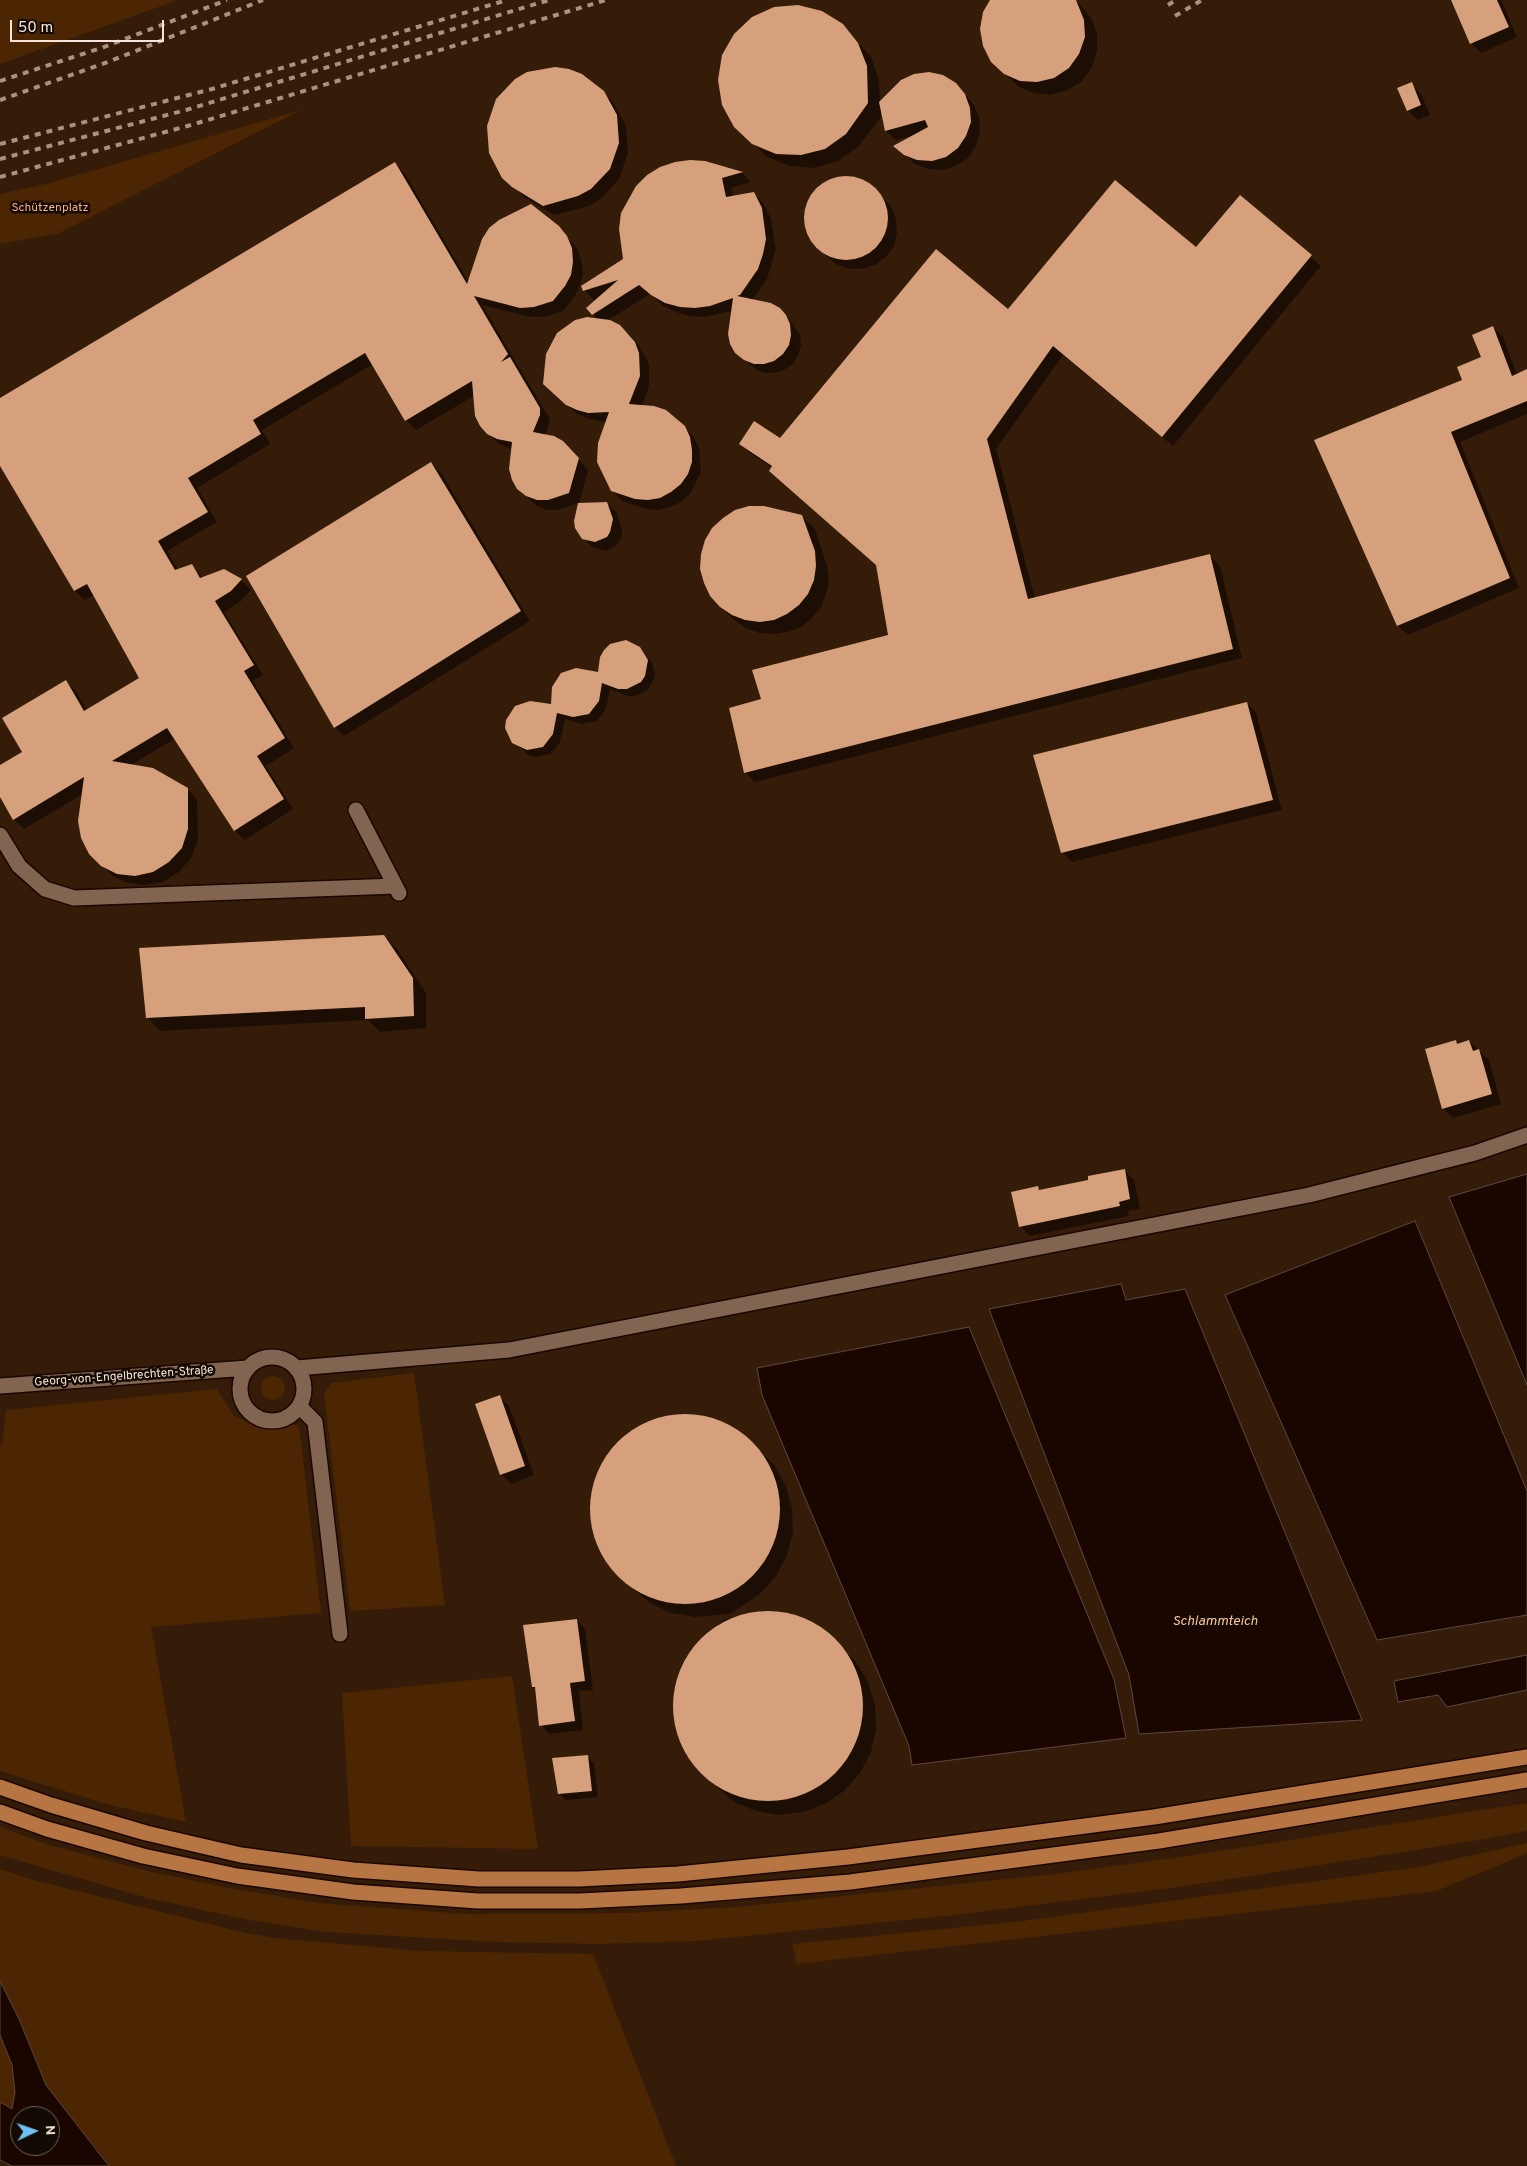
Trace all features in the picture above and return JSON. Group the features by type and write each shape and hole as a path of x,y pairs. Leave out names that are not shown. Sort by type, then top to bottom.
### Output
{"main road":[{"path":"0,1787 51,1805 146,1833 241,1855 353,1870 401,1874 479,1879 579,1879 678,1874 868,1855 1154,1817 1527,1757"},
{"path":"0,1812 47,1829 143,1856 237,1876 353,1892 478,1901 580,1901 681,1896 850,1882 1159,1841 1527,1780"}],"street":[{"path":"0,835 19,866 45,889 74,898 397,890 356,810"},
{"path":"248,1368 242,1378 241,1393 245,1405 256,1417 266,1420 277,1420 286,1418 299,1406 304,1388 303,1380 297,1368 510,1350 1309,1195 1475,1153 1527,1135"},
{"name":"Georg-von-Engelbrechten-Straße","path":"0,1386 248,1368 262,1359 272,1357 282,1359 297,1368"},
{"path":"299,1406 315,1422 340,1634"}],"green space":[{"path":"0,0 178,0 0,64"},
{"name":"Schützenplatz","path":"301,110 59,233 0,244 0,194 50,183"},
{"path":"414,1373 445,1605 350,1611 324,1394 331,1383"},
{"path":"273,1376 278,1377 284,1383 284,1393 278,1399 273,1400 268,1399 262,1393 261,1388 262,1383 268,1377"},
{"path":"217,1389 234,1416 256,1426 299,1425 321,1613 151,1627 186,1822 106,1804 0,1771 0,1446 2,1445 6,1410"},
{"path":"512,1676 538,1849 351,1846 342,1693"},
{"path":"1527,1803 1527,1831 1479,1840 1186,1886 955,1915 696,1941 597,1944 497,1942 326,1932 249,1920 147,1898 0,1855 0,1827 49,1845 152,1872 229,1888 320,1903 465,1914 625,1913 737,1907 1055,1874 1194,1855"},
{"path":"1527,1843 1527,1853 1437,1891 797,1964 792,1944 1023,1921 1419,1867"},
{"path":"0,1869 34,1880 246,1933 275,1938 421,1951 593,1954 676,2166 109,2166 46,2085 19,2019 0,1981"},
{"path":"0,2035 12,2065 15,2092 13,2106 10,2108 0,2102"}],"water":[{"path":"1527,1174 1527,1385 1449,1197"},
{"path":"1415,1221 1527,1491 1527,1615 1377,1640 1225,1295"},
{"name":"Schlammteich","path":"1121,1284 1126,1300 1185,1289 1362,1720 1139,1734 1129,1675 989,1309"},
{"path":"969,1327 1114,1679 1126,1738 912,1765 909,1746 762,1395 757,1368"},
{"path":"1527,1655 1527,1690 1447,1707 1438,1695 1398,1702 1394,1681"},
{"path":"0,1981 19,2019 46,2085 109,2166 12,2166 0,2160 0,2102 10,2108 10,2156 60,2156 60,2106 13,2106 15,2092 12,2065 0,2035"}],"building":[{"path":"990,0 1076,0 1084,20 1085,37 1079,54 1069,68 1054,78 1037,82 1020,81 1004,74 991,62 983,46 980,29 983,12"},
{"path":"1451,0 1497,0 1509,27 1470,44"},
{"path":"798,5 822,11 843,24 858,43 867,66 868,103 846,134 825,149 801,155 776,154 752,144 734,127 722,105 718,80 722,55 734,34 752,17 774,7"},
{"path":"555,67 569,69 582,74 604,91 617,115 619,143 610,169 591,189 578,196 543,206 512,187 502,178 489,153 487,126 496,99 515,79 527,72"},
{"path":"929,72 943,75 956,83 965,94 970,108 971,122 966,136 958,148 946,157 932,161 917,160 904,155 893,146 928,127 925,120 885,131 879,102 901,80 914,74"},
{"path":"1412,82 1421,105 1407,111 1397,88"},
{"path":"690,160 705,161 743,172 722,178 726,197 754,192 762,208 766,239 763,254 758,269 740,295 737,296 771,303 780,308 786,315 790,324 791,335 789,345 783,354 774,361 754,364 744,360 735,353 730,344 728,334 733,298 710,306 680,307 665,303 639,285 592,315 586,308 618,280 583,291 581,286 623,259 619,229 621,213 636,186 647,175 660,167"},
{"path":"395,162 467,284 482,239 489,228 499,220 531,204 559,226 567,236 572,248 573,262 571,275 553,301 534,307 520,308 474,296 508,354 501,362 510,357 540,408 540,415 533,432 554,436 563,441 579,458 569,493 548,500 537,500 526,496 517,489 509,469 512,442 497,439 487,434 480,426 475,416 472,381 405,421 365,353 253,420 261,434 188,478 208,512 158,541 175,570 192,564 200,578 224,569 242,579 231,591 215,601 254,665 244,671 285,738 257,756 284,799 234,831 167,728 112,761 153,768 188,788 188,829 182,848 169,862 153,872 135,876 117,874 101,866 89,854 81,838 78,821 84,777 13,820 0,797 0,765 22,752 2,718 66,680 84,711 139,678 87,584 74,591 0,466 0,398"},
{"path":"846,176 862,179 876,188 885,202 888,218 885,234 876,248 862,257 846,260 830,257 816,248 807,234 804,218 807,202 816,188 830,179"},
{"path":"1115,180 1196,247 1240,195 1312,255 1162,437 1053,346 987,439 1028,599 1210,554 1233,649 744,773 729,708 761,699 752,670 888,635 876,565 769,471 772,466 739,444 754,421 780,438 936,249 1008,309"},
{"path":"587,317 610,320 620,325 635,342 639,353 640,376 629,404 654,406 666,410 685,426 690,437 692,462 688,474 681,484 660,498 648,500 635,499 611,491 597,462 598,443 609,412 588,413 577,410 566,405 543,384 546,354 557,333 575,320"},
{"path":"1493,326 1512,376 1527,369 1527,401 1451,432 1510,578 1397,626 1314,440 1462,380 1457,367 1481,357 1472,335"},
{"path":"431,462 521,611 334,728 246,576"},
{"path":"607,502 613,519 607,537 595,542 582,539 575,528 574,521 578,503"},
{"path":"749,506 764,506 802,515 815,551 816,566 814,580 808,594 799,605 787,614 774,620 760,622 745,620 732,615 720,607 710,596 700,569 701,554 705,540 712,528 735,510"},
{"path":"626,640 640,647 648,660 645,676 641,682 627,689 618,689 602,683 599,701 589,714 573,717 557,713 553,734 543,747 527,750 512,743 505,728 506,720 515,706 530,701 551,704 552,687 561,673 576,668 598,672 600,657 604,650 610,644"},
{"path":"1247,702 1273,800 1061,853 1033,755"},
{"path":"384,935 413,978 414,1016 365,1019 365,1007 146,1018 139,948"},
{"path":"1456,1040 1457,1044 1469,1040 1473,1051 1479,1049 1492,1094 1442,1109 1425,1049"},
{"path":"1125,1169 1130,1199 1119,1202 1120,1206 1019,1227 1011,1192 1038,1186 1039,1190 1088,1180 1088,1176"},
{"path":"500,1395 525,1466 500,1475 475,1404"},
{"path":"676,1414 694,1414 713,1418 730,1425 745,1435 759,1449 769,1464 776,1481 780,1509 776,1537 769,1554 759,1569 745,1583 730,1593 713,1600 694,1604 676,1604 657,1600 640,1593 625,1583 611,1569 601,1554 594,1537 590,1518 590,1500 594,1481 601,1464 611,1449 625,1435 640,1425 657,1418"},
{"path":"759,1611 777,1611 796,1615 813,1622 828,1632 842,1646 852,1661 859,1678 863,1706 859,1734 852,1751 842,1766 828,1780 813,1790 796,1797 777,1801 759,1801 740,1797 723,1790 708,1780 694,1766 684,1751 677,1734 673,1715 673,1697 677,1678 684,1661 694,1646 708,1632 723,1622 740,1615"},
{"path":"577,1619 585,1681 570,1683 575,1721 539,1726 535,1687 532,1687 523,1625"},
{"path":"588,1755 592,1791 558,1794 552,1758"}],"railway":[{"path":"0,81 104,47 227,0"},
{"path":"0,100 108,62 263,0"},
{"path":"0,144 212,89 507,0"},
{"path":"0,159 186,110 549,0"},
{"path":"0,177 191,125 606,0"},
{"path":"1168,5 1176,0"},
{"path":"1175,16 1202,0"}]}
